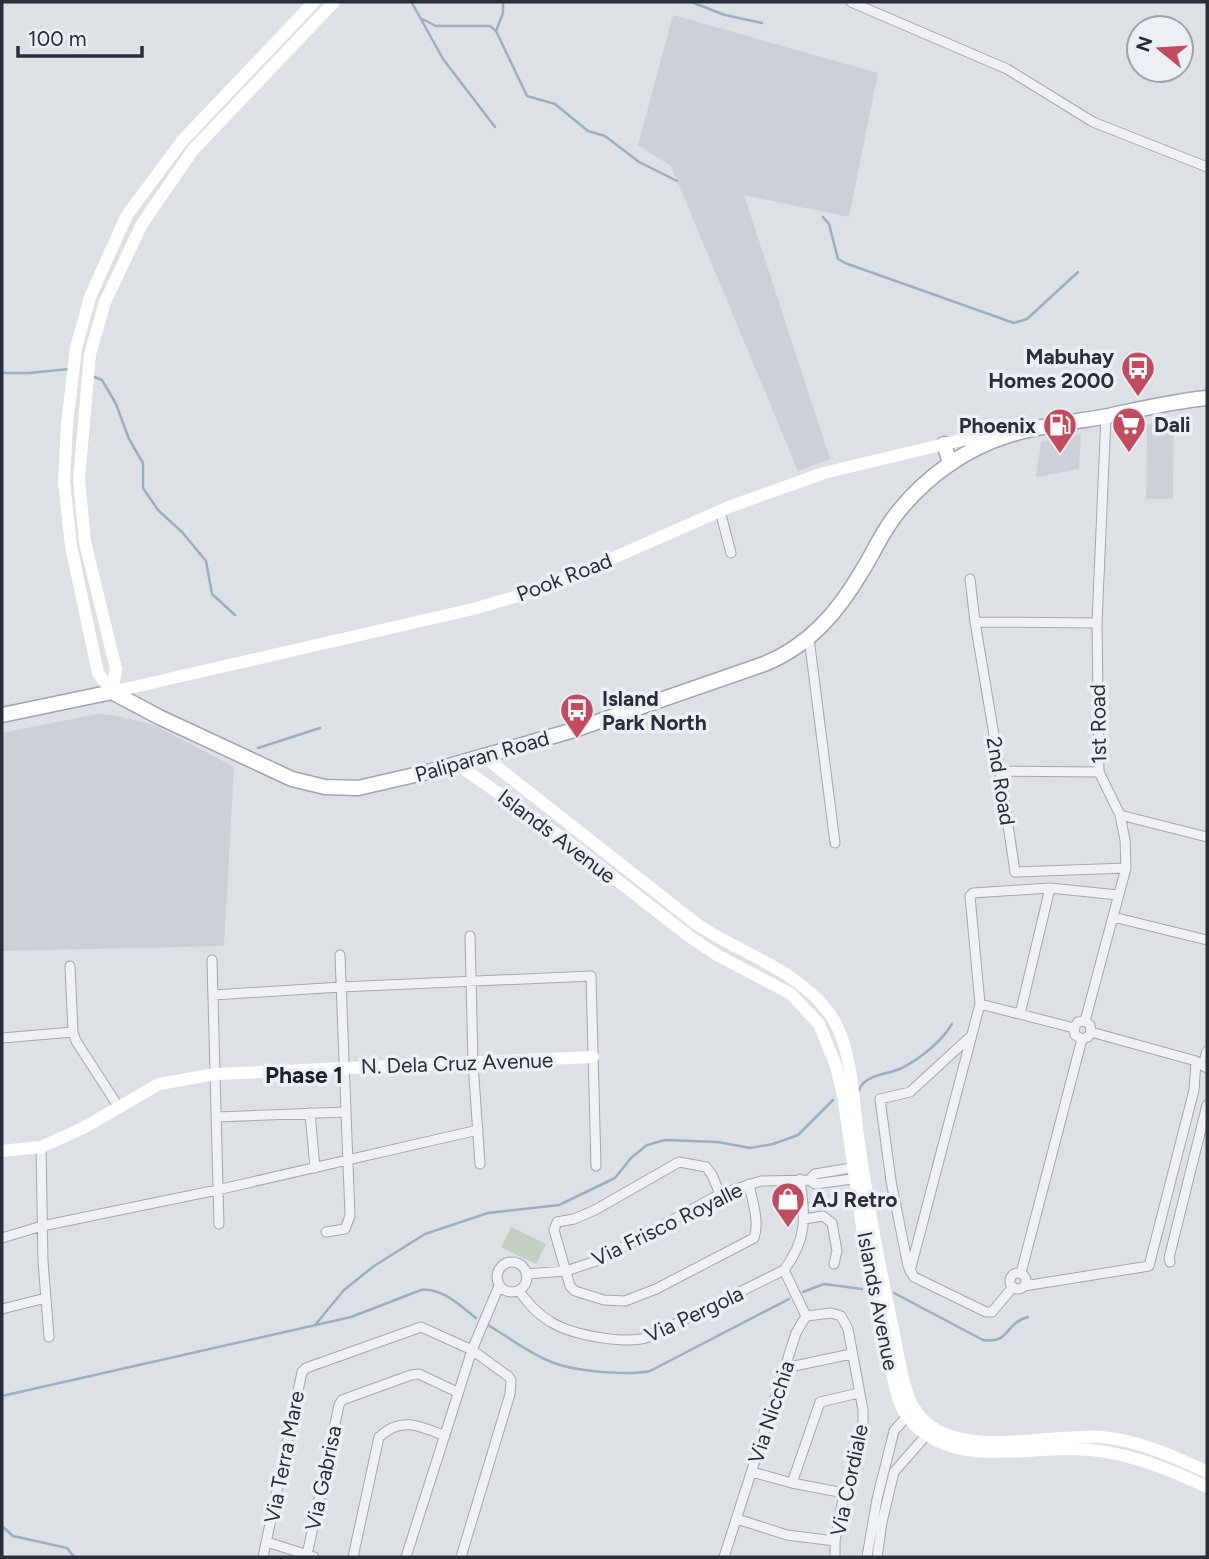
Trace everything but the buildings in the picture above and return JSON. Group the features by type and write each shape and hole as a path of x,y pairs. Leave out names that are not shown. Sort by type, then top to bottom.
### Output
{"main road":[{"name":"Paliparan Road","path":"112,692 285,776 326,787 372,787 586,726 764,664 809,638 830,618 897,513 921,487 950,463 1007,435 1207,398"},
{"path":"944,444 950,463"},
{"path":"2,715 112,692"}],"street":[{"path":"112,692 98,673 71,546 64,482 67,424 76,348 90,297 127,215 182,141 314,2"},
{"path":"112,692 116,669 85,542 79,479 90,354 105,302 142,224 193,150 334,2"},
{"path":"851,2 1007,69 1106,128 1207,167"},
{"name":"1st Road","path":"1084,1021 1126,868 1125,840 1120,815 1099,772 1097,622 1106,416"},
{"name":"Pook Road","path":"112,692 473,609 545,588 720,511 843,467 944,444 1007,435"},
{"path":"720,511 731,553"},
{"path":"71,546 85,542"},
{"name":"2nd Road","path":"970,579 1014,872 1126,868"},
{"path":"975,622 1097,622"},
{"path":"809,638 835,843"},
{"name":"Islands Avenue","path":"484,756 698,925 800,982 832,1015 850,1061 859,1172 873,1289 900,1403 930,1431 957,1448 1016,1452 1073,1449 1123,1455 1145,1460 1207,1487"},
{"name":"Islands Avenue","path":"457,764 568,842 690,937 717,955 791,994 805,1007 819,1024 836,1066 859,1172"},
{"path":"1000,771 1099,772"},
{"path":"1120,815 1207,837"},
{"path":"910,1271 981,1004 970,896 973,893 1050,888 1118,895"},
{"path":"1020,1014 1050,888"},
{"path":"1113,917 1207,940"},
{"path":"470,936 473,1063 480,1164"},
{"path":"326,1232 345,1229 349,1223 340,955"},
{"path":"212,960 219,1224"},
{"path":"70,966 73,1032 76,1041 118,1106"},
{"path":"213,995 591,976 596,1166"},
{"path":"981,1004 1074,1028"},
{"path":"1084,1021 1090,1025 1091,1032 1082,1039 1075,1035 1074,1028 1078,1022 1084,1021"},
{"path":"2,1038 73,1032"},
{"path":"1091,1032 1202,1065"},
{"path":"972,1035 908,1093 880,1100 891,1181 910,1271 914,1277 986,1312 992,1312 1013,1287"},
{"path":"1021,1273 1082,1039"},
{"path":"1013,1287 1021,1288 1149,1266 1194,1090 1207,1051"},
{"name":"N. Dela Cruz Avenue","path":"2,1151 41,1147 83,1128 159,1084 215,1074 593,1057"},
{"path":"1170,1262 1179,1214 1207,1105"},
{"path":"217,1117 345,1112"},
{"path":"310,1113 315,1168"},
{"path":"2,1238 42,1226 217,1190 478,1130"},
{"path":"41,1147 42,1226 49,1337"},
{"path":"720,1194 706,1167 679,1162 595,1210 574,1219 557,1222 554,1230 570,1286 575,1292 604,1300 625,1301 656,1289 754,1238 757,1231 756,1218 749,1184"},
{"name":"Via Frisco Royalle","path":"526,1274 566,1270 599,1260 720,1194 749,1184 805,1179 815,1174 859,1172"},
{"path":"805,1179 800,1245 784,1270 806,1316"},
{"path":"804,1219 823,1216 832,1223 837,1251 834,1265"},
{"path":"407,1557 457,1392 499,1286 497,1275 500,1268 506,1264 518,1264 526,1274 526,1283 519,1291 506,1292 499,1286"},
{"name":"Via Pergola","path":"519,1291 543,1317 565,1329 624,1341 638,1340 784,1270"},
{"path":"1021,1273 1026,1279 1024,1286"},
{"path":"1013,1287 1011,1278 1021,1273"},
{"path":"2,1309 47,1298"},
{"name":"Via Cordiale","path":"806,1316 831,1313 841,1316 848,1329 863,1410 863,1428 844,1493 835,1541 835,1557"},
{"name":"Via Nicchia","path":"724,1557 796,1333 806,1316"},
{"name":"Via Terra Mare","path":"263,1557 300,1379 306,1367 416,1328 426,1328 472,1350"},
{"path":"461,1557 511,1385 508,1376 472,1350"},
{"path":"785,1368 851,1354"},
{"name":"Via Gabrisa","path":"310,1556 342,1400 419,1374 457,1392"},
{"path":"792,1483 820,1402 859,1393"},
{"path":"877,1557 894,1431 910,1413"},
{"path":"353,1557 379,1437 405,1424 416,1424 445,1436"},
{"path":"867,1557 874,1511 889,1471 930,1431"},
{"name":"Islands Avenue","path":"930,1431 975,1440 1012,1441 1077,1436 1127,1440 1151,1447 1207,1472"},
{"path":"752,1472 844,1493"},
{"path":"737,1519 787,1535 835,1541"},
{"path":"267,1542 310,1556"}],"shaded area":[{"path":"673,15 878,73 849,217 744,195 830,459 798,471 671,166 638,145"},
{"path":"1174,421 1173,499 1146,499 1147,424"},
{"name":"Phoenix","path":"1081,434 1079,469 1036,477 1041,442"},
{"path":"98,714 154,725 234,767 224,946 2,951 2,733"}],"green space":[{"path":"511,1227 546,1244 536,1264 501,1247"}],"waterway":[{"path":"496,31 503,13 503,2"},
{"path":"691,2 725,15 762,23"},
{"path":"412,3 443,59 495,127"},
{"path":"420,18 436,26 490,26 496,31 527,96 555,104 588,131 605,136 639,162 677,181"},
{"path":"823,217 829,224 838,259 845,263 1014,323 1027,319 1078,272"},
{"path":"2,373 69,369"},
{"path":"92,376 102,380 143,463 143,488 158,510 182,532 206,561 212,594 235,615"},
{"path":"258,748 320,728"},
{"path":"859,1090 871,1078 902,1068 916,1059 936,1043 952,1024"},
{"path":"315,1325 344,1290 374,1266 425,1234 488,1213 559,1205 615,1178 631,1158 647,1145 665,1140 718,1142 750,1148 773,1144 798,1135 833,1100"},
{"path":"803,1292 824,1284 862,1289"},
{"path":"2,1396 351,1317 421,1290 444,1295 476,1318"},
{"path":"894,1293 983,1340 998,1339 1020,1320 1028,1317"},
{"path":"488,1325 533,1353 559,1365 599,1372 640,1372 650,1371 789,1299"},
{"path":"2,1526 13,1536 67,1548 74,1557"}],"place":[{"name":"Mabuhay Homes 2000","path":"1138,398"},
{"name":"Dali","path":"1129,454"},
{"name":"Phoenix","path":"1060,455"},
{"name":"Island Park North","path":"577,740"},
{"name":"AJ Retro","path":"788,1229"}],"district":[{"name":"Phase 1","path":"304,1075"}]}
